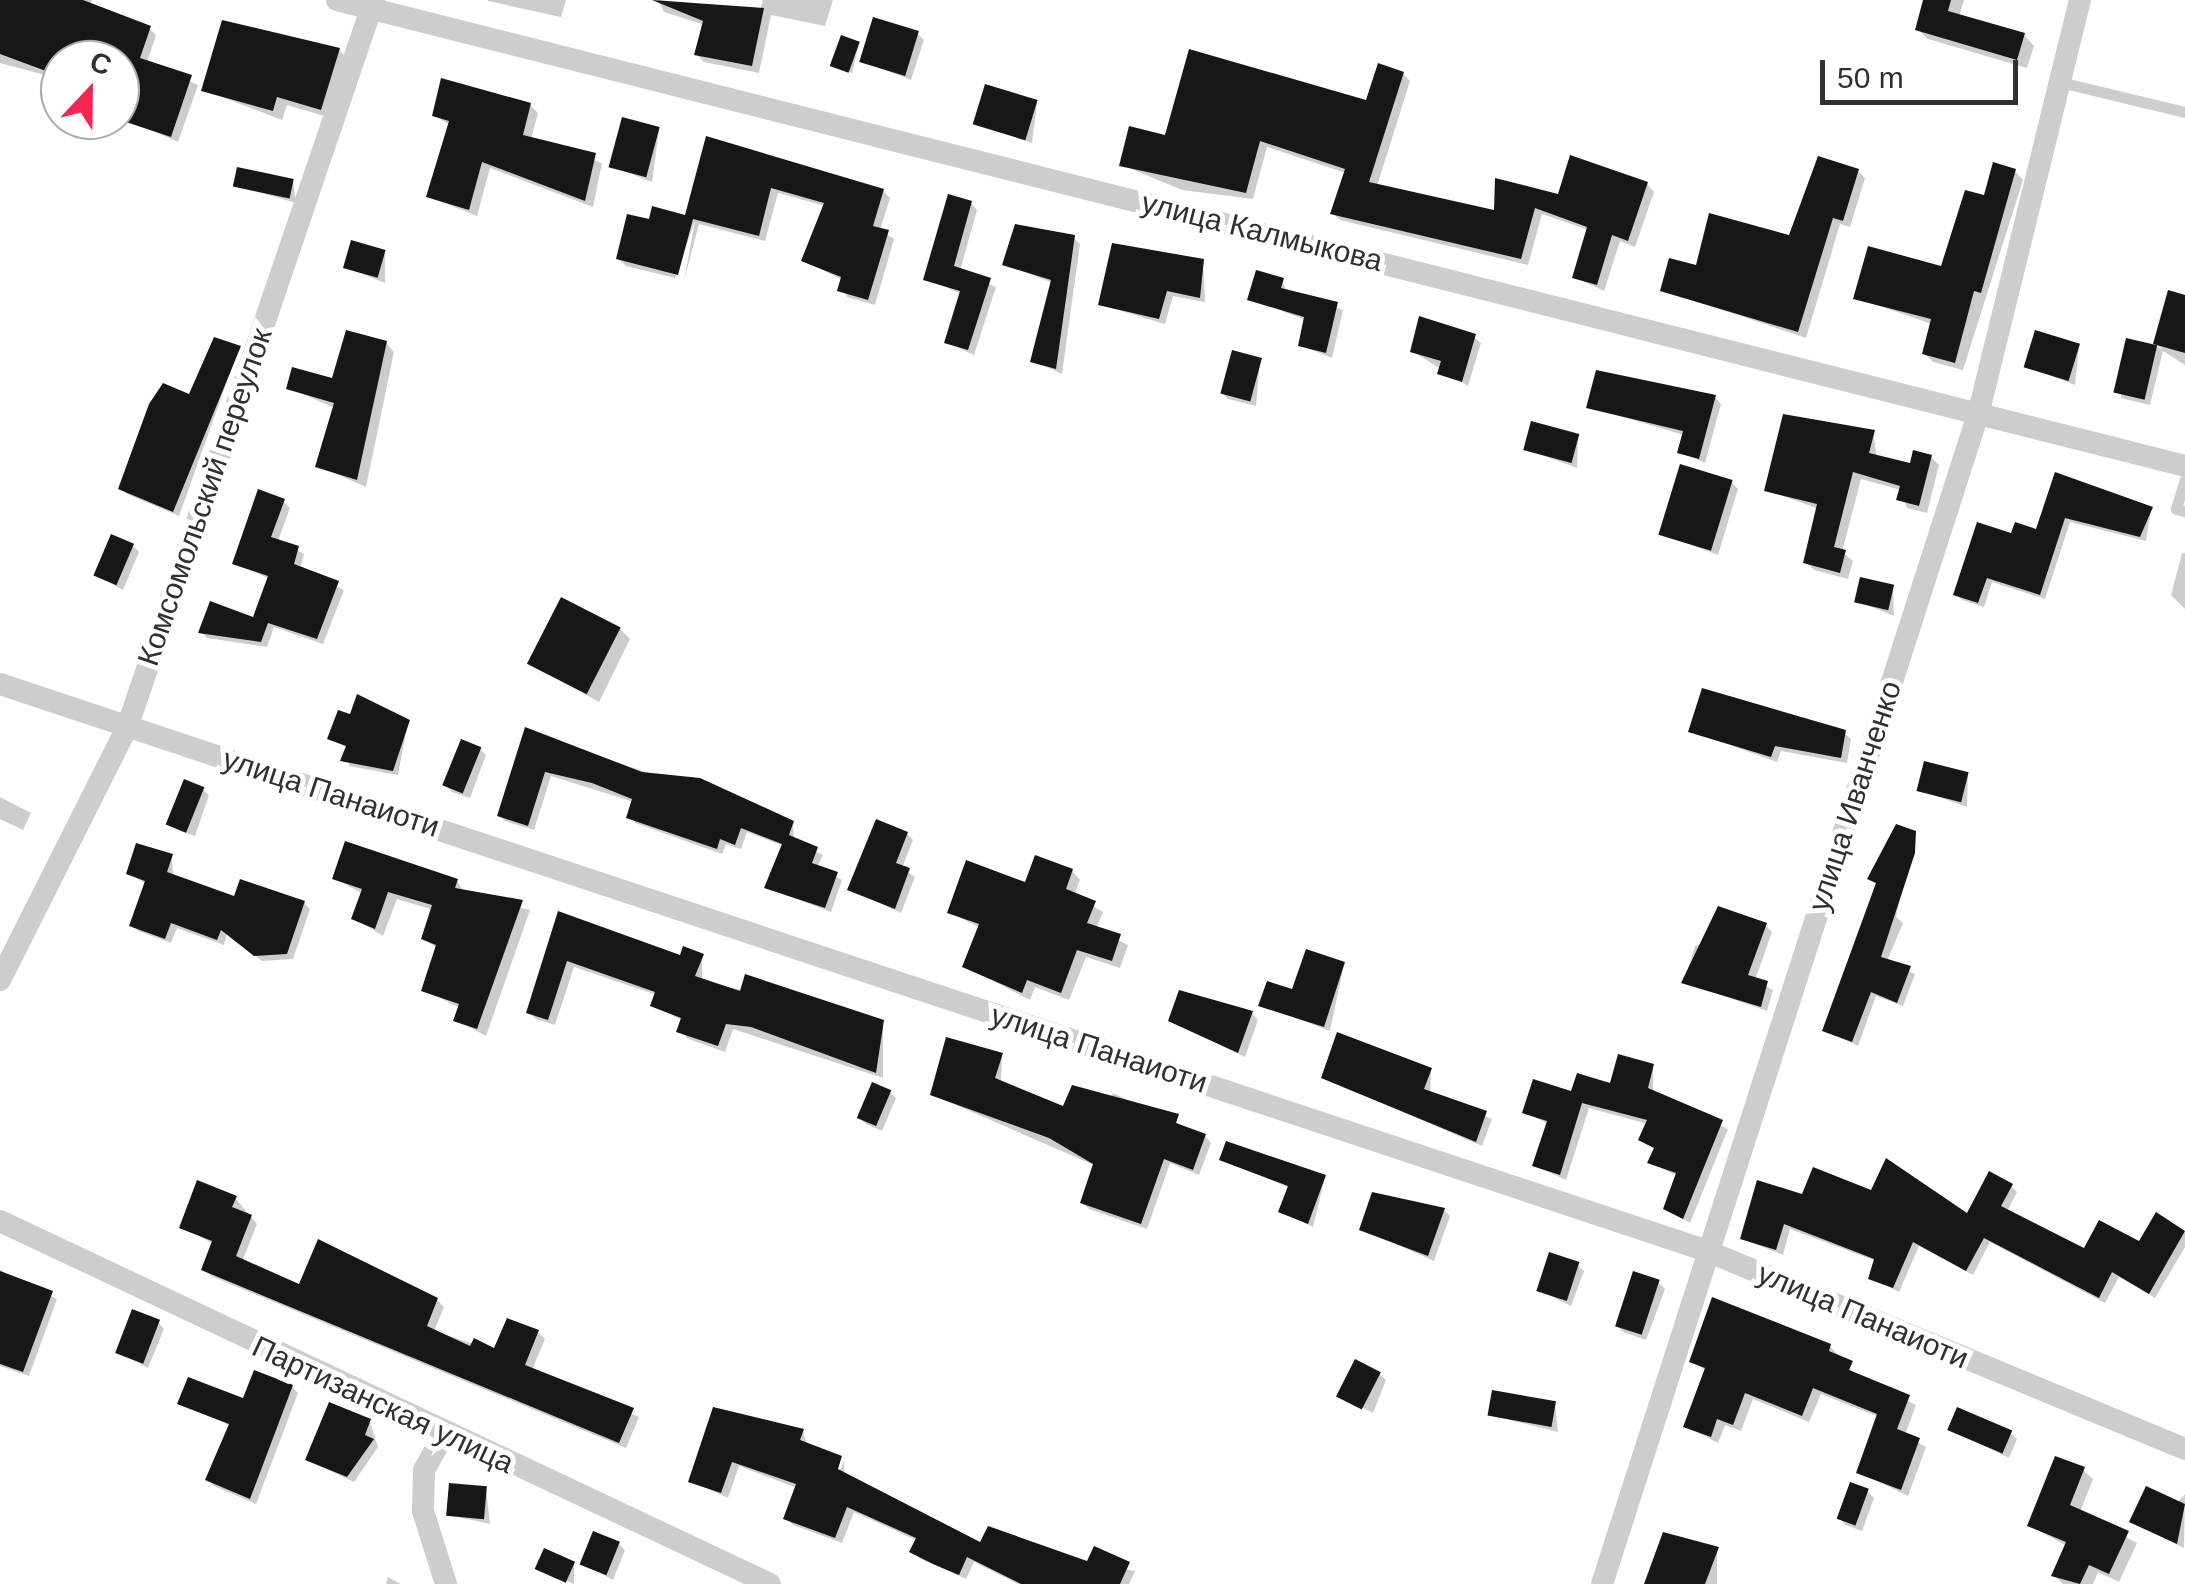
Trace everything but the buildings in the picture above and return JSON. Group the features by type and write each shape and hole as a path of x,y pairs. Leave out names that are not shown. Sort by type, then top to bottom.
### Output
{"street":[{"name":"улица Калмыкова","path":"338,0 372,5 1979,410 2185,466"},
{"name":"улица Иванченко","path":"1602,1584 1979,410 2080,0"},
{"name":"Комсомольский переулок","path":"0,980 128,725 372,5"},
{"name":"улица Панаиоти","path":"0,684 1707,1251 2185,1450"},
{"name":"Партизанская улица","path":"0,1221 443,1436 770,1584"},
{"path":"443,1436 424,1470 423,1510 446,1584"}],"lane":[{"path":"2060,82 2185,112"},
{"path":"2185,479 2176,508 2185,511"}]}
